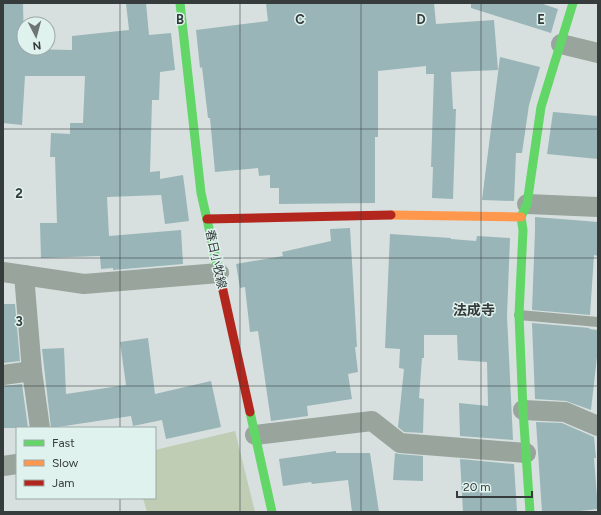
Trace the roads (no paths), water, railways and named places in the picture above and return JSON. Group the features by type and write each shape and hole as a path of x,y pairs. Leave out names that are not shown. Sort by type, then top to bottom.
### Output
{"street":[{"name":"春日小牧線","path":"180,3 201,194 272,512"},
{"path":"530,512 523,410 519,315 524,210 541,107 573,3"},
{"path":"561,44 598,53"},
{"path":"207,220 598,207"},
{"path":"3,272 84,284 219,273"},
{"path":"24,275 32,371 40,427"},
{"path":"3,375 32,371"},
{"path":"523,410 565,412 598,426"},
{"path":"255,435 372,421 400,443 526,453"},
{"path":"3,466 16,464"}],"lane":[{"path":"519,315 598,322"}],"district":[{"name":"法成寺","path":"474,310"}]}
